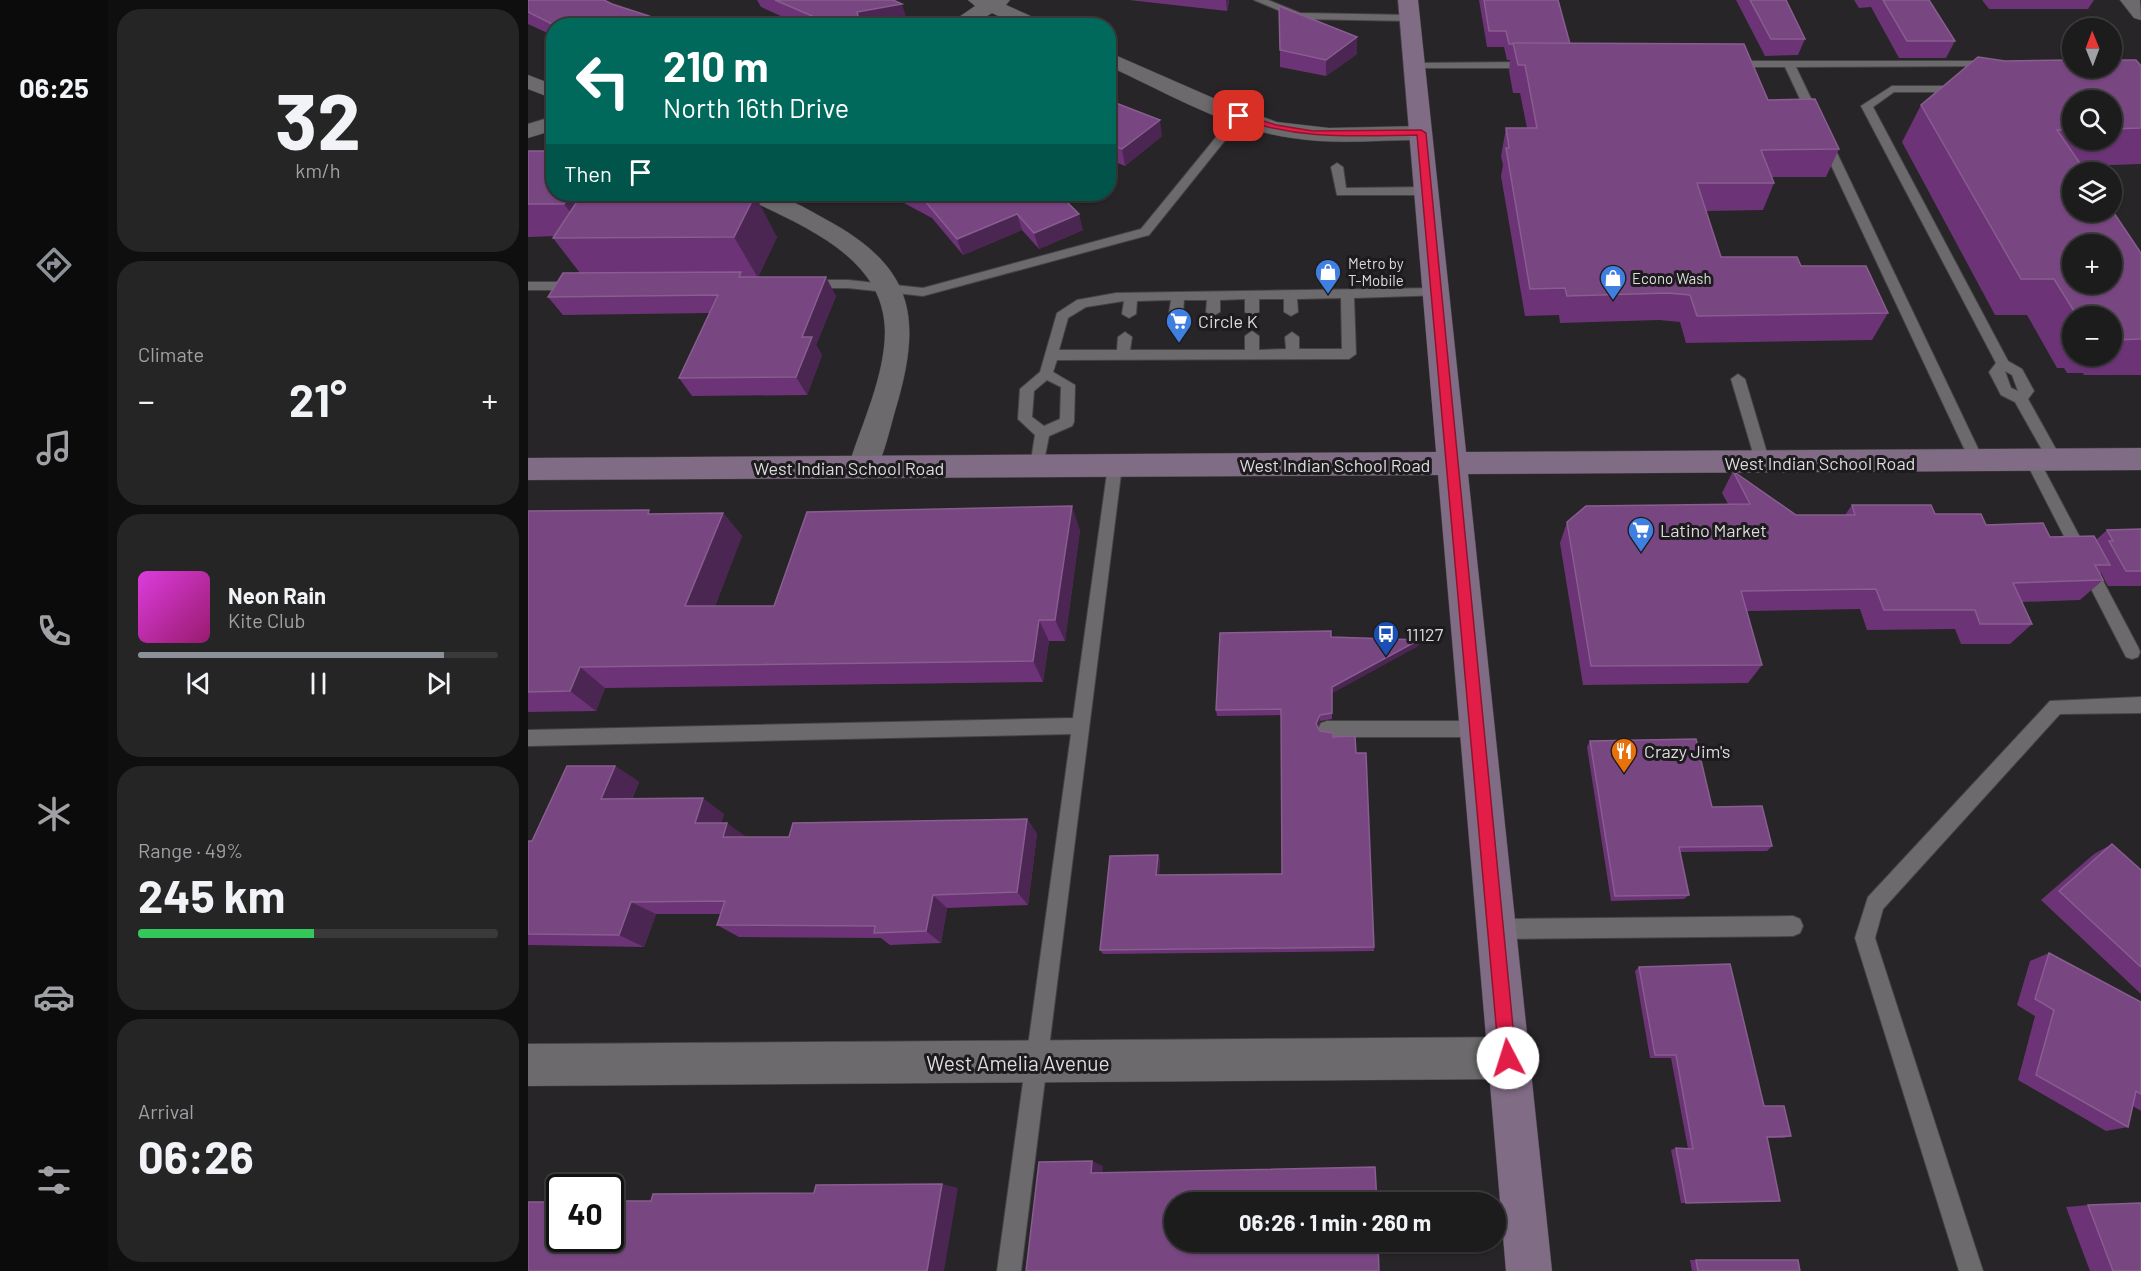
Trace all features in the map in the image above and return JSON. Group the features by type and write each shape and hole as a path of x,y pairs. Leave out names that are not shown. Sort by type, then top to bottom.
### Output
{"main road":[{"path":"1409,9 1529,1271"},
{"name":"West Indian School Road","path":"528,469 2141,459"}],"street":[{"path":"2130,0 2141,14"},
{"path":"967,18 989,2 1021,18"},
{"path":"1116,61 1239,116 1274,128 1313,134 1421,133"},
{"path":"528,81 546,89"},
{"path":"528,131 546,125"},
{"path":"769,201 849,244 875,267 891,288 898,332 890,376 863,468"},
{"name":"West Amelia Avenue","path":"528,1065 1508,1058"}],"lane":[{"path":"1258,0 1299,16 1409,9"},
{"path":"1718,64 2002,64"},
{"path":"1789,64 1977,461"},
{"path":"1415,66 1541,65"},
{"path":"1972,89 1892,89 1867,106 1897,167 2003,364 2017,372 2027,391 2020,398 2043,460 2132,652"},
{"path":"801,284 848,284 923,292 1145,232 1239,116"},
{"path":"1337,167 1341,192 1427,191"},
{"path":"528,286 587,286"},
{"path":"1042,433 1025,419 1027,389 1046,374 1062,316 1082,303 1131,297 1437,292"},
{"path":"1051,356 1349,354 1347,293"},
{"path":"1290,294 1291,312"},
{"path":"1252,295 1252,312"},
{"path":"1176,313 1178,296"},
{"path":"1213,312 1214,296"},
{"path":"1129,314 1131,297"},
{"path":"1252,336 1252,355"},
{"path":"1123,356 1125,337"},
{"path":"1292,337 1293,355"},
{"path":"1172,356 1174,338"},
{"path":"1212,338 1212,355"},
{"path":"1042,433 1067,422 1068,408 1068,385 1046,374"},
{"path":"1738,379 1763,463"},
{"path":"1037,467 1042,433"},
{"path":"1009,1271 1115,466"},
{"path":"1971,1271 1865,938 1875,904 2056,706 2141,705"},
{"path":"528,738 1080,726"},
{"path":"1327,729 1478,729"},
{"path":"1496,929 1793,926"}],"building":[{"path":"528,0 604,0 655,18 546,18 546,21 528,12"},
{"path":"775,0 893,0 902,4 857,12 858,18 817,18"},
{"path":"1484,0 1558,0 1570,44 1509,44 1506,31 1489,31"},
{"path":"1750,0 1786,0 1805,39 1771,39"},
{"path":"1883,0 1929,0 1955,41 1907,41"},
{"path":"1279,6 1357,37 1326,60 1280,50"},
{"path":"1513,43 1744,44 1768,100 1815,99 1839,149 1761,150 1774,183 1697,183 1721,257 1797,257 1801,266 1866,266 1888,313 1697,316 1690,295 1668,293 1567,296 1565,288 1530,289 1506,148 1509,148 1506,128 1537,128 1525,65 1518,65"},
{"path":"1978,57 2005,61 2062,60 2062,78 2122,78 2122,60 2136,60 2141,66 2141,128 2122,129 2122,90 2062,90 2062,130 2057,130 2062,137 2062,150 2071,150 2079,162 2062,162 2062,222 2120,222 2141,253 2141,339 2122,340 2122,306 2071,306 2063,294 2122,294 2122,234 2062,234 2062,292 2054,279 2021,279 1921,105"},
{"path":"1116,103 1160,120 1122,149 1116,147"},
{"path":"528,151 546,151 546,201 566,201 564,204 528,204"},
{"path":"577,201 752,201 734,237 553,238"},
{"path":"925,201 1066,201 1079,214 1034,233 1017,214 957,239"},
{"path":"741,272 739,277 826,277 802,337 812,337 796,377 679,378 718,295 548,297 563,273"},
{"path":"1733,471 1796,515 1855,515 1852,505 1931,505 1935,514 1981,514 1986,525 2043,523 2050,537 2094,536 2110,565 2095,565 2103,580 2013,583 2032,624 1980,624 1975,610 1884,610 1876,589 1741,591 1762,665 1591,666 1567,522 1586,506 1750,504"},
{"path":"1072,506 1055,620 1039,620 1033,661 580,667 570,691 528,692 528,511 649,510 648,514 723,513 685,606 774,606 807,512"},
{"path":"2141,529 2141,571 2126,571 2109,541 2113,541 2107,530"},
{"path":"1331,631 1331,637 1419,640 1332,687 1332,713 1320,715 1316,724 1320,731 1333,733 1333,737 1355,736 1356,753 1366,753 1374,947 1100,950 1110,856 1158,855 1156,875 1282,874 1281,709 1216,710 1220,633"},
{"path":"1696,739 1712,807 1762,806 1772,846 1679,847 1689,895 1615,896 1590,741"},
{"path":"567,766 615,766 601,799 703,798 695,823 727,823 723,837 789,837 793,823 1027,819 1017,892 933,895 926,931 874,933 875,926 717,925 725,901 631,902 619,935 528,934 528,841 532,841"},
{"path":"2112,844 2141,870 2141,967 2059,891"},
{"path":"2049,953 2141,1002 2141,1094 2136,1091 2128,1127 2036,1075 2054,1010 2035,999"},
{"path":"1730,964 1764,1106 1784,1106 1791,1136 1767,1137 1780,1201 1686,1203 1676,1148 1693,1149 1676,1055 1655,1055 1639,967"},
{"path":"1092,1161 1091,1173 1375,1167 1376,1192 1164,1192 1164,1252 1378,1252 1379,1271 1026,1271 1039,1162"},
{"path":"942,1184 927,1271 528,1271 528,1202 546,1202 546,1252 624,1252 624,1201 651,1201 653,1194 814,1193 816,1185"},
{"path":"2141,1203 2141,1271 2113,1271 2088,1205"},
{"path":"1696,1260 1798,1260 1800,1271 1698,1271"}],"place":[{"name":"Metro by T-Mobile","path":"1328,295"},
{"name":"Econo Wash","path":"1613,301"},
{"name":"Circle K","path":"1179,344"},
{"name":"Latino Market","path":"1641,553"},
{"name":"11127","path":"1386,657"},
{"name":"Crazy Jim's","path":"1624,774"}],"route":[{"path":"1239,116 1274,128 1313,134 1421,133 1508,1058"}]}
